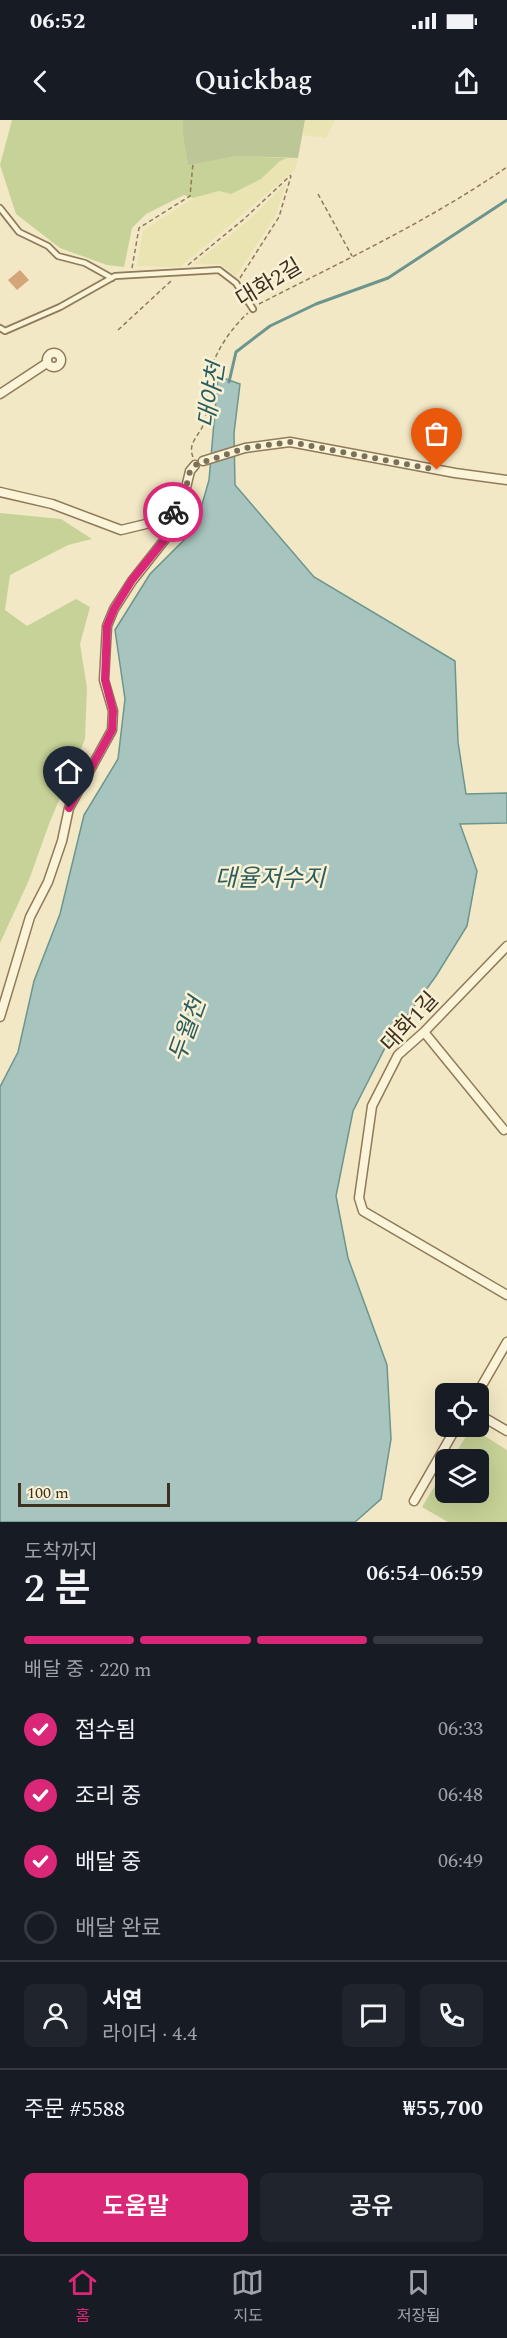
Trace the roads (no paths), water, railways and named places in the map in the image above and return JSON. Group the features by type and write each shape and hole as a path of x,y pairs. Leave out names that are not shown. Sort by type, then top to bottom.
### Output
{"street":[{"path":"0,394 47,363"},
{"path":"0,1017 30,917 48,882 62,841 69,808 112,730 113,711 105,680 107,626 114,609 132,580 166,538 173,511 185,492 190,471 199,463 245,448 290,442 455,473 507,480"},
{"path":"0,492 52,504 106,526 122,530 150,523 173,511"},
{"name":"대화1길","path":"507,946 424,1032 398,1055 372,1106 359,1198 363,1210 507,1295"},
{"path":"424,1032 504,1130"},
{"path":"483,1383 507,1342"},
{"path":"489,1420 507,1431"},
{"path":"414,1501 451,1437"}],"lane":[{"path":"0,208 19,232 48,246 58,256 85,262 112,278"},
{"path":"0,328 5,331 21,326 112,278 131,275 219,270 236,283 253,309"}],"water":[{"name":"대율저수지","path":"218,376 240,384 234,433 235,485 314,577 455,661 458,742 466,794 507,793 507,823 460,824 477,871 467,926 436,976 388,1042 353,1111 336,1196 348,1258 387,1365 391,1439 381,1499 355,1522 0,1522 0,1087 18,1052 34,981 60,914 84,815 118,759 125,699 115,630 150,574 195,529 209,480"}],"waterway":[{"name":"대야천","path":"229,382 236,352 270,326 316,304 388,278 507,200"}],"water label":[{"name":"두월천","path":"188,1030"}]}
